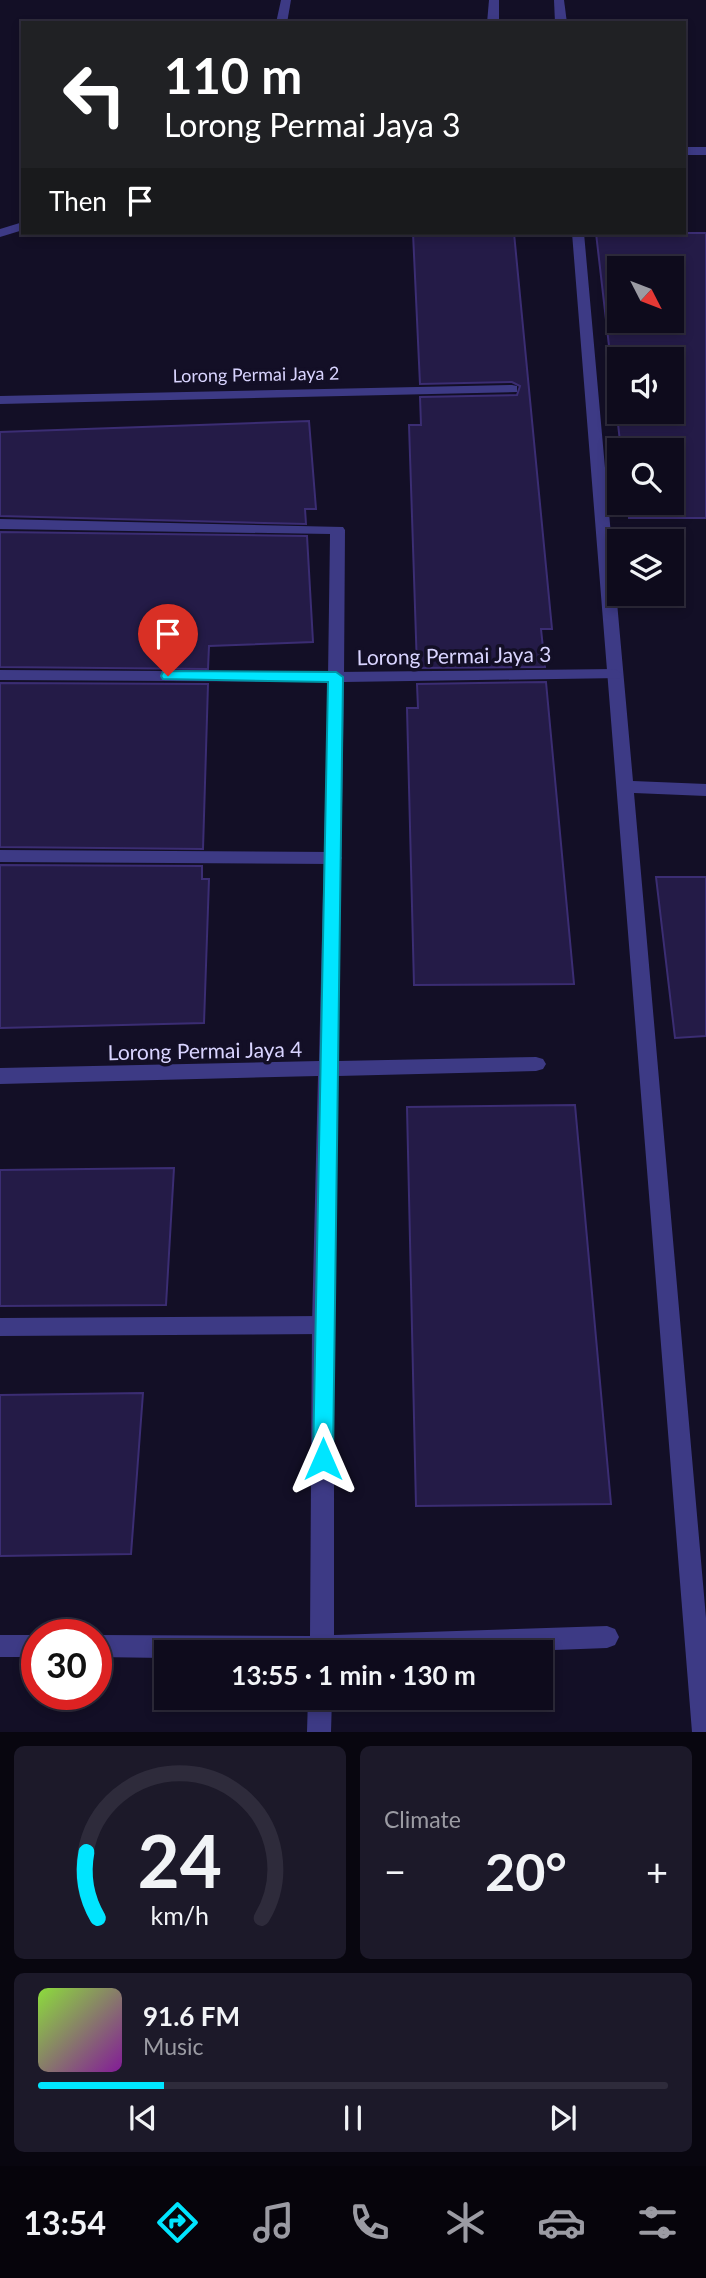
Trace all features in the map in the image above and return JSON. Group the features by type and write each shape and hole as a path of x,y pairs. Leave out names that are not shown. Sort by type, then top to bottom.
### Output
{"street":[{"path":"282,21 286,0"},
{"path":"493,21 494,0"},
{"path":"559,0 561,21"},
{"path":"686,151 706,151"},
{"path":"0,233 21,227"},
{"path":"578,235 704,1732"},
{"name":"Lorong Permai Jaya 2","path":"0,400 512,389"},
{"path":"0,524 338,530 330,1071 323,1325 321,1640"},
{"name":"Lorong Permai Jaya 3","path":"0,675 336,677 615,674"},
{"path":"625,787 706,790"},
{"path":"0,856 334,858"},
{"name":"Lorong Permai Jaya 4","path":"0,1076 330,1071 536,1064"},
{"path":"0,1327 323,1325"},
{"path":"536,1640 607,1637"},
{"path":"0,1646 21,1646"},
{"path":"112,1646 154,1647"},
{"path":"319,1732 320,1710"}],"building":[{"path":"706,233 706,518 629,518 629,515 684,515 684,438 620,438 618,424 684,424 684,347 609,347 608,333 684,333 684,256 607,256 607,328 596,235"},
{"path":"413,235 514,235 552,629 541,629 545,667 417,668 409,425 421,425 420,397 517,395 520,386 512,382 420,384"},
{"path":"309,421 316,509 305,509 306,524 0,516 0,432"},
{"path":"0,532 307,536 313,642 209,646 208,669 0,667"},
{"path":"546,682 574,984 414,985 407,708 418,708 417,684"},
{"path":"0,683 208,684 203,849 0,847"},
{"path":"0,865 202,866 202,879 209,879 204,1023 0,1028"},
{"path":"656,877 706,877 706,1036 675,1038"},
{"path":"575,1105 611,1504 416,1506 407,1107"},
{"path":"174,1168 166,1305 0,1306 0,1170"},
{"path":"143,1393 131,1554 0,1556 0,1395"}],"route":[{"path":"168,676 336,677 323,1325 323,1459"}]}
